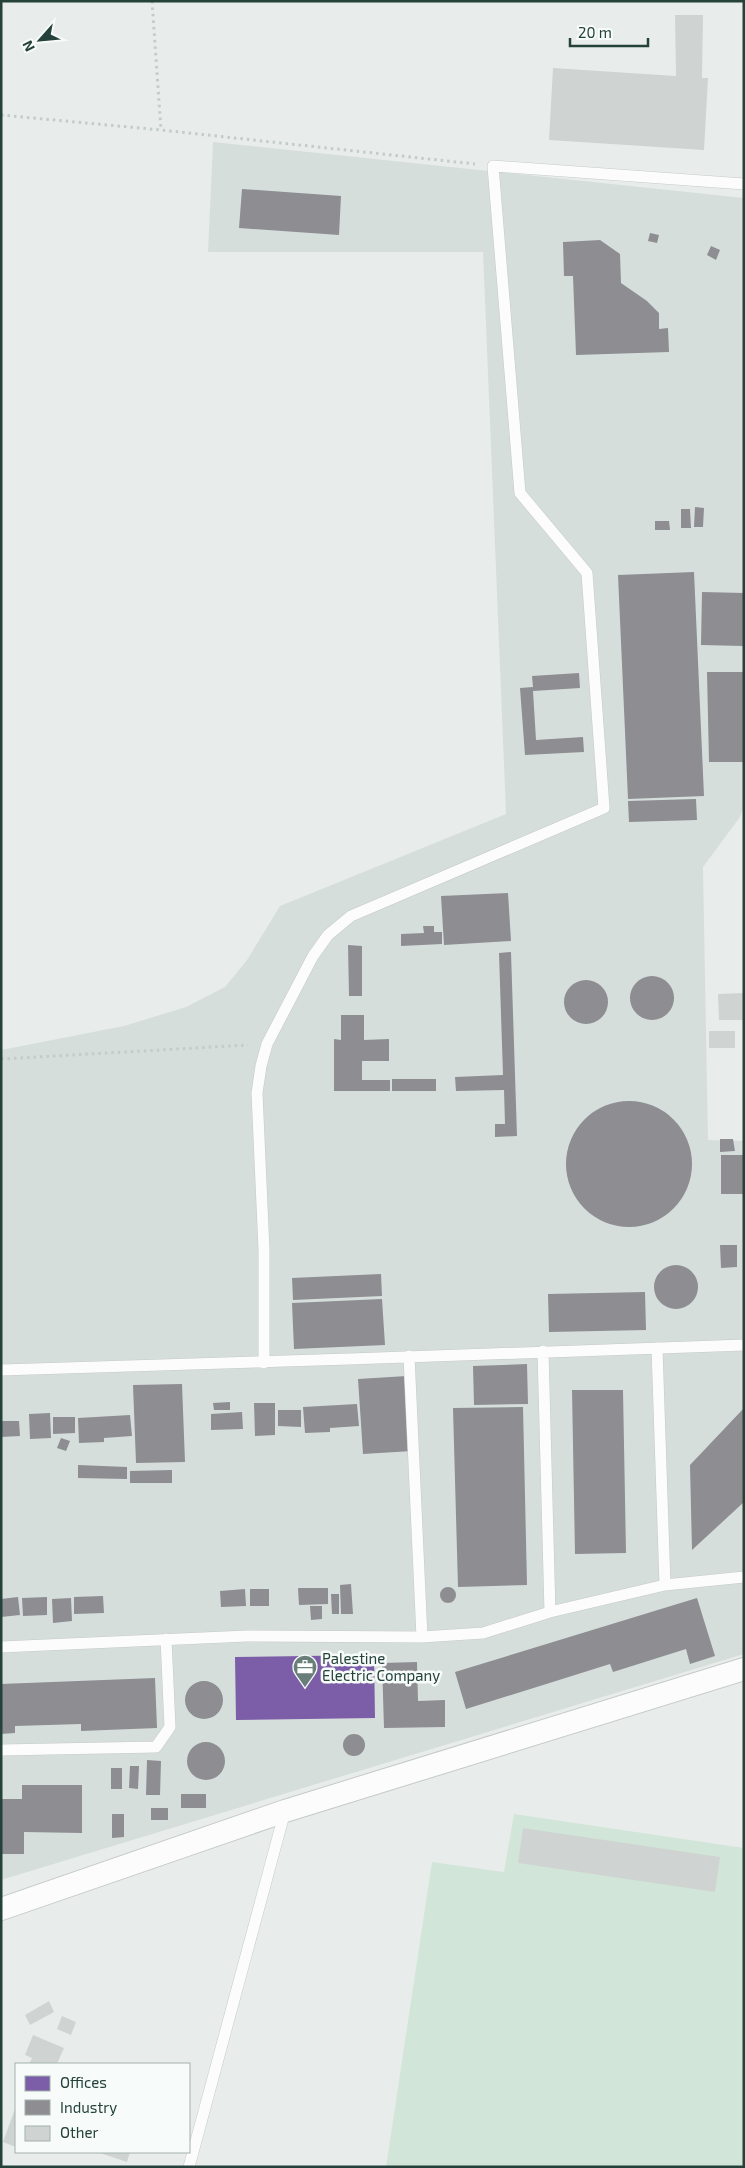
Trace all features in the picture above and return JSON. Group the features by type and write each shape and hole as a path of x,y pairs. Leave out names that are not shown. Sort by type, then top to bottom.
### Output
{"street":[{"path":"1,1909 285,1811 744,1669"}],"lane":[{"path":"264,1363 264,1250 257,1092 267,1044 313,956 328,935 352,916 604,808 587,573 520,493 494,166 744,184"},
{"path":"1,1370 264,1363 409,1356 744,1345"},
{"path":"657,1348 665,1585"},
{"path":"544,1351 550,1612"},
{"path":"409,1356 422,1637"},
{"path":"1,1647 247,1636 422,1637 483,1633 550,1612 665,1585 744,1577"},
{"path":"1,1750 156,1747 170,1727 166,1639"},
{"path":"189,2167 285,1811"}],"path":[{"path":"152,1 161,130"},
{"path":"1,115 161,130 494,166"},
{"path":"1,1059 267,1044"}],"shaded area":[{"path":"213,142 744,198 744,805 740,817 703,867 708,1140 744,1141 744,1654 1,1880 1,1050 124,1026 186,1007 225,987 247,960 280,906 506,814 483,252 208,252"}],"green space":[{"path":"514,1814 744,1848 744,2167 386,2167 432,1862 504,1872"}],"building: Offices":[{"name":"Palestine Electric Company","path":"374,1655 375,1718 236,1720 235,1657"}],"building: Industry":[{"path":"242,189 341,196 339,235 239,228"},
{"path":"650,233 659,235 657,243 648,241"},
{"path":"600,240 620,254 621,283 647,301 659,313 659,329 668,328 669,352 576,355 573,276 564,276 563,242"},
{"path":"711,246 720,250 716,260 707,255"},
{"path":"695,507 704,508 703,527 694,527"},
{"path":"681,509 690,509 691,528 681,528"},
{"path":"655,521 669,521 670,530 655,530"},
{"path":"694,572 704,796 628,799 618,575"},
{"path":"702,592 744,593 744,646 701,645"},
{"path":"707,672 744,672 744,762 709,762"},
{"path":"579,673 580,688 533,691 536,740 583,737 584,752 525,755 520,688 533,687 532,676"},
{"path":"696,799 697,820 629,822 628,801"},
{"path":"508,893 511,941 444,945 441,896"},
{"path":"423,926 434,926 434,932 442,932 442,944 401,946 401,934 424,933"},
{"path":"348,945 362,946 362,996 349,996"},
{"path":"511,952 517,1136 495,1137 495,1124 505,1124 504,1090 456,1091 455,1077 503,1075 499,953"},
{"path":"648,976 656,976 668,982 674,998 668,1014 656,1020 648,1020 636,1014 630,1002 630,994 636,982"},
{"path":"582,980 590,980 602,986 608,1002 602,1018 590,1024 582,1024 570,1018 564,1006 564,998 570,986"},
{"path":"341,1015 364,1015 364,1040 389,1039 389,1061 362,1061 362,1080 390,1080 390,1091 334,1091 334,1039 341,1040"},
{"path":"392,1079 436,1079 436,1091 392,1091"},
{"path":"629,1101 653,1106 664,1111 674,1119 682,1129 687,1140 692,1164 687,1188 682,1199 674,1209 664,1217 653,1222 629,1227 605,1222 594,1217 584,1209 576,1199 571,1188 566,1164 571,1140 576,1129 584,1119 594,1111 605,1106"},
{"path":"720,1139 733,1139 735,1151 720,1152"},
{"path":"721,1155 744,1155 744,1194 721,1194"},
{"path":"720,1245 737,1245 737,1267 721,1268"},
{"path":"672,1265 680,1265 692,1271 698,1287 692,1303 680,1309 672,1309 660,1303 654,1291 654,1283 660,1271"},
{"path":"381,1274 382,1296 293,1300 292,1278"},
{"path":"645,1292 646,1330 549,1332 548,1294"},
{"path":"382,1299 385,1345 294,1349 292,1303"},
{"path":"527,1364 528,1404 474,1405 473,1366"},
{"path":"407,1376 412,1451 363,1454 358,1379"},
{"path":"182,1384 185,1462 136,1463 133,1385"},
{"path":"572,1390 623,1390 626,1553 575,1554"},
{"path":"230,1402 230,1410 214,1410 213,1403"},
{"path":"254,1403 275,1403 275,1435 255,1436"},
{"path":"357,1404 359,1426 330,1428 330,1432 305,1433 303,1407"},
{"path":"523,1407 527,1585 458,1587 453,1408"},
{"path":"744,1408 744,1502 692,1550 690,1465"},
{"path":"278,1410 301,1410 301,1427 278,1426"},
{"path":"242,1412 243,1429 211,1430 211,1414"},
{"path":"50,1413 51,1438 30,1439 29,1414"},
{"path":"130,1415 132,1436 104,1438 104,1442 79,1443 78,1418"},
{"path":"53,1417 75,1417 75,1433 53,1434"},
{"path":"1,1421 19,1421 20,1436 1,1437"},
{"path":"61,1438 70,1441 66,1451 57,1448"},
{"path":"78,1465 127,1467 127,1479 78,1478"},
{"path":"172,1470 172,1483 130,1483 130,1471"},
{"path":"351,1584 353,1614 341,1614 340,1585"},
{"path":"448,1587 456,1595 448,1603 440,1595"},
{"path":"298,1588 328,1588 328,1604 299,1605"},
{"path":"245,1589 246,1606 221,1607 220,1591"},
{"path":"250,1589 269,1589 269,1606 250,1606"},
{"path":"331,1594 339,1594 339,1614 332,1614"},
{"path":"103,1596 104,1613 74,1614 74,1597"},
{"path":"18,1597 20,1615 1,1617 1,1599"},
{"path":"47,1597 47,1615 23,1616 22,1598"},
{"path":"71,1598 72,1621 53,1623 52,1599"},
{"path":"697,1598 715,1656 690,1664 686,1649 613,1672 610,1664 466,1709 455,1672"},
{"path":"310,1606 322,1606 322,1619 311,1620"},
{"path":"417,1662 418,1701 445,1700 445,1727 384,1728 382,1663"},
{"path":"155,1678 157,1728 81,1731 81,1724 15,1726 15,1733 1,1734 1,1684"},
{"path":"204,1681 217,1687 223,1700 217,1713 204,1719 191,1713 185,1700 191,1687"},
{"path":"354,1734 362,1737 365,1745 362,1753 354,1756 346,1753 343,1745 346,1737"},
{"path":"206,1742 219,1748 225,1761 219,1774 206,1780 193,1774 187,1761 193,1748"},
{"path":"147,1760 161,1761 160,1795 146,1795"},
{"path":"130,1766 139,1766 138,1789 129,1788"},
{"path":"111,1768 122,1768 122,1789 111,1789"},
{"path":"22,1785 82,1785 82,1833 24,1832 24,1854 1,1854 1,1799 22,1799"},
{"path":"181,1794 206,1794 206,1808 181,1808"},
{"path":"151,1808 168,1808 168,1820 151,1820"},
{"path":"112,1814 124,1814 124,1837 112,1838"}],"building: Other":[{"path":"675,15 703,15 702,78 708,78 704,150 549,140 553,68 676,76"},
{"path":"744,993 744,1020 719,1020 718,994"},
{"path":"709,1031 735,1031 735,1048 709,1048"},
{"path":"523,1828 720,1857 715,1892 518,1863"},
{"path":"49,2001 54,2012 30,2025 25,2015"},
{"path":"62,2016 76,2022 71,2035 57,2029"},
{"path":"33,2035 64,2048 57,2063 30,2063 32,2058 25,2055"},
{"path":"15,2109 15,2147 3,2142"},
{"path":"100,2153 130,2153 127,2162"}],"place":[{"name":"Palestine Electric Company","path":"305,1688"}]}
